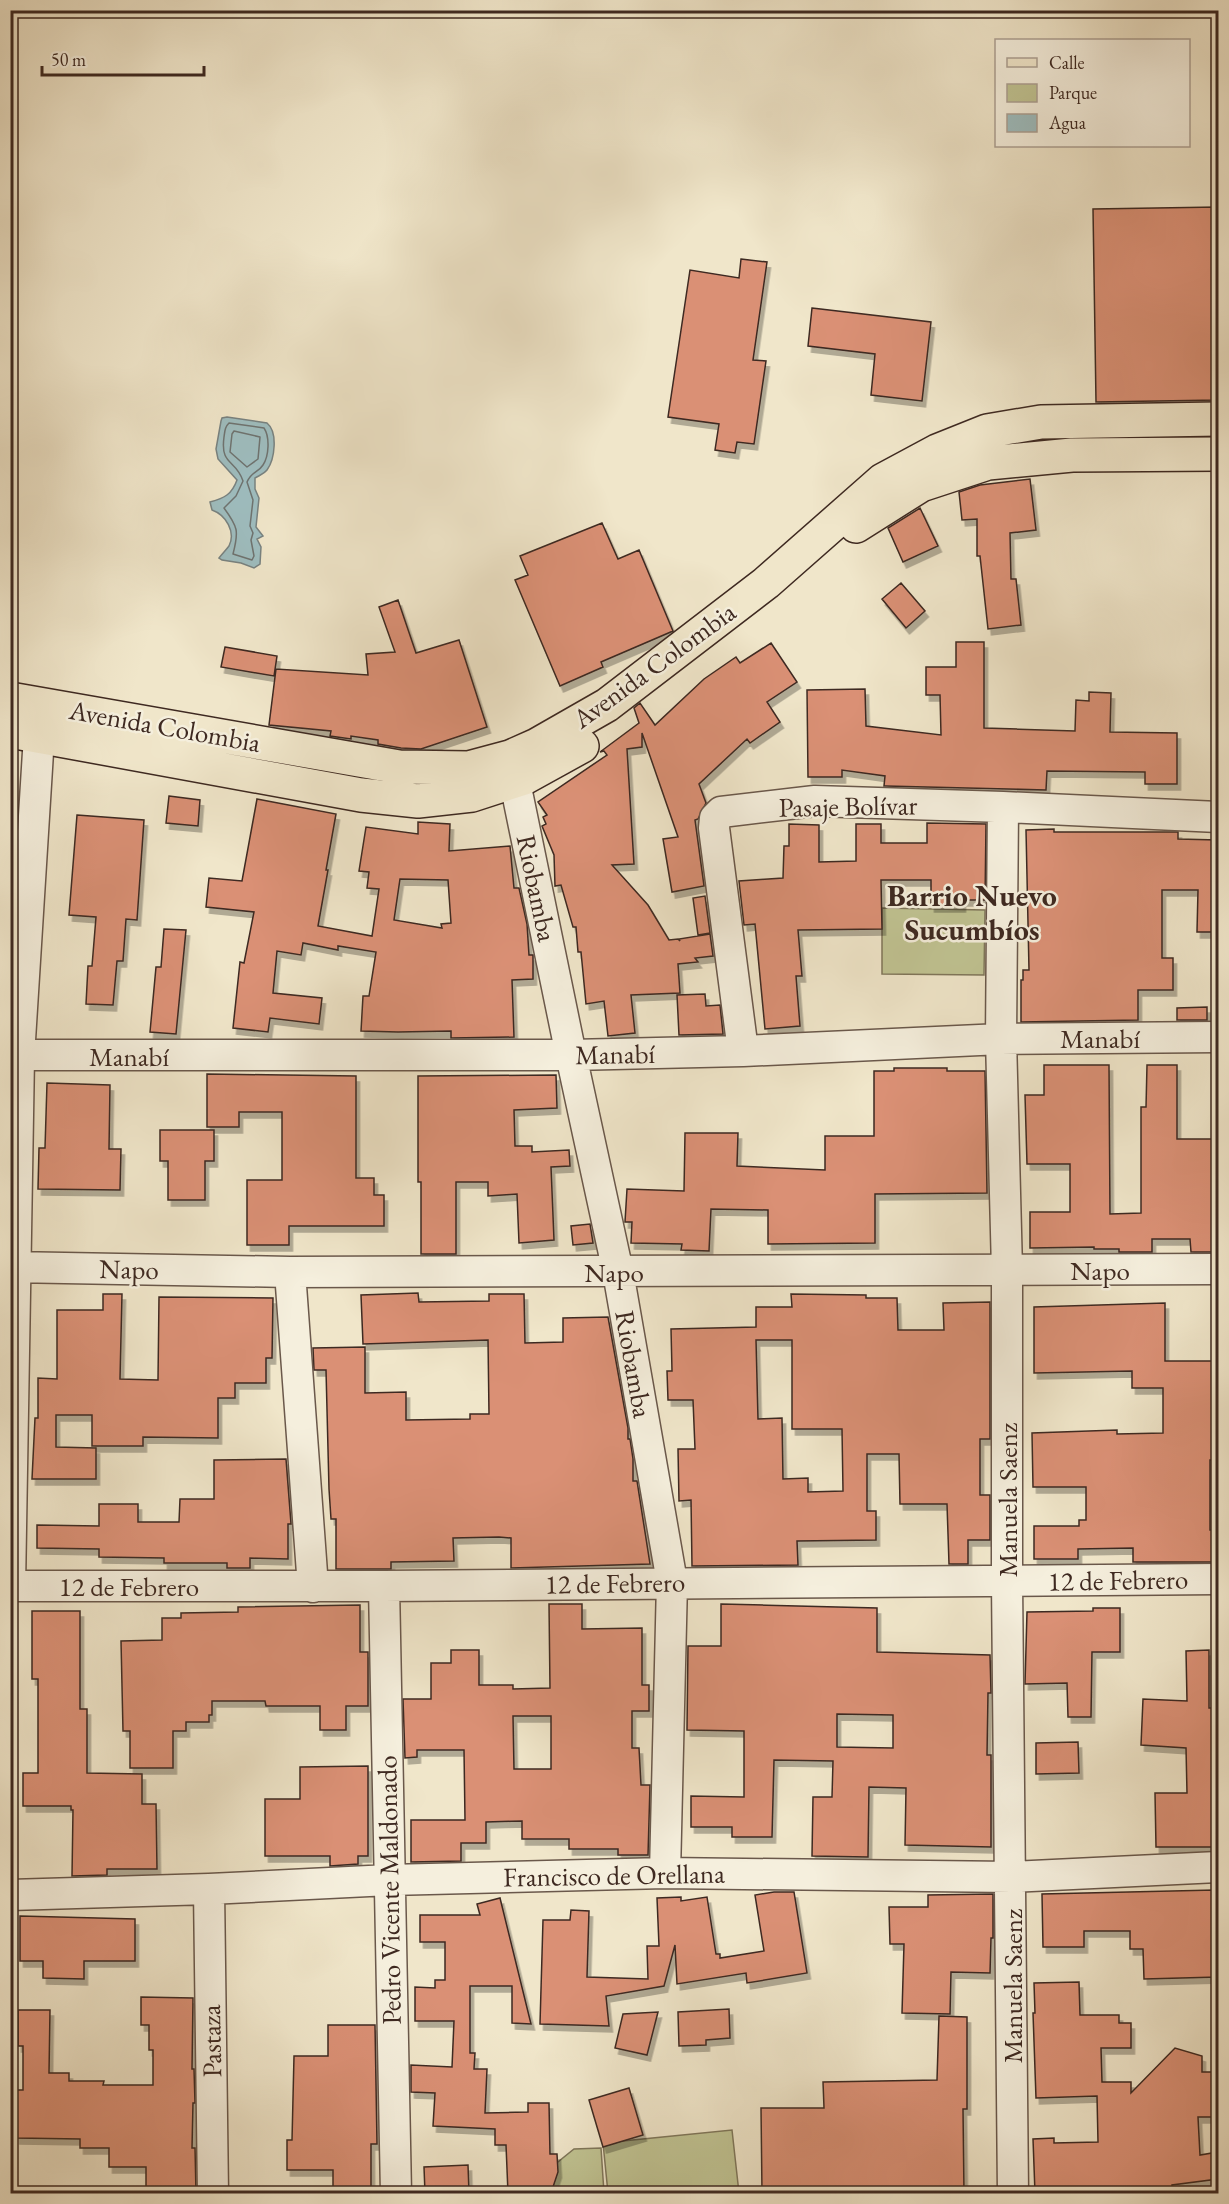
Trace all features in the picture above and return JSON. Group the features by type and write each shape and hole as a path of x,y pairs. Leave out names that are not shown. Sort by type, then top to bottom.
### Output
{"main road":[{"name":"Avenida Colombia","path":"512,769 537,745 607,705 766,583 883,480 937,451 987,431 1041,422 1218,419"},
{"name":"Avenida Colombia","path":"10,699 32,724 399,767 512,769 524,778 619,725 750,622 860,522 921,485 988,463 1072,455 1218,454"}],"street":[{"path":"10,1587 15,1056 32,724"},
{"name":"Riobamba","path":"512,769 618,1272 672,1582 664,1873"},
{"name":"Pasaje Bolívar","path":"743,1051 714,828 715,818 721,812 815,801 1003,807 1218,818"},
{"name":"Manuela Saenz","path":"1003,807 1001,1039 1007,1270 1007,1582 1013,2193"},
{"name":"Manabí","path":"15,1056 571,1055 743,1051 1001,1039 1218,1038"},
{"name":"Napo","path":"13,1267 290,1272 1218,1269"},
{"path":"290,1272 313,1587"},
{"name":"12 de Febrero","path":"10,1587 313,1587 672,1582 1007,1582 1218,1579"},
{"name":"Pedro Vicente Maldonado","path":"384,1586 396,2193"},
{"name":"Francisco de Orellana","path":"10,1895 209,1889 389,1880 664,1873 1011,1876 1218,1868"},
{"name":"Pastaza","path":"209,1889 213,2193"}],"green space":[{"path":"882,908 985,910 984,975 882,974"},
{"path":"732,2130 739,2193 608,2193 603,2143"},
{"path":"601,2148 604,2193 545,2194 553,2166 574,2149"}],"water":[{"path":"222,418 267,423 273,433 273,453 270,465 265,473 255,478 255,489 259,498 256,527 263,536 257,539 261,547 260,564 254,568 219,558 229,546 231,535 225,520 212,510 210,502 227,495 237,480 218,459 216,449"}],"building":[{"path":"1218,207 1218,400 1096,402 1093,209"},
{"path":"741,259 767,262 753,360 766,361 754,444 737,442 735,453 715,450 719,424 668,417 690,270 739,278"},
{"path":"812,308 931,322 922,401 871,395 875,354 808,346"},
{"path":"1030,479 1036,530 1010,533 1011,579 1016,579 1021,625 988,629 980,556 977,556 977,519 962,520 959,492 980,485"},
{"path":"920,508 938,546 903,562 888,528"},
{"path":"602,523 618,559 639,550 673,631 601,662 603,667 560,686 515,580 528,575 520,556"},
{"path":"901,583 925,611 906,628 882,599"},
{"path":"398,600 416,653 459,640 487,727 421,749 378,744 378,740 351,736 351,739 330,736 331,731 269,725 276,669 368,675 366,654 395,652 379,607"},
{"path":"956,642 984,642 984,728 1075,731 1076,700 1089,701 1089,692 1111,693 1110,732 1177,733 1177,784 1145,784 1145,772 1047,771 1046,790 884,786 885,776 842,770 842,777 808,777 807,690 865,689 866,726 941,735 940,695 926,695 926,667 956,667"},
{"path":"771,643 797,682 767,702 780,722 750,743 747,739 699,784 706,803 698,819 695,820 704,886 672,892 663,839 678,837 642,733 642,747 627,749 634,864 612,865 648,905 669,940 678,939 680,941 679,939 710,934 713,956 695,958 698,962 678,964 680,993 631,995 635,1033 608,1036 604,1001 586,1004 576,927 573,927 561,885 555,886 554,855 542,826 546,824 543,817 547,815 538,802 607,755 604,751 600,752 639,723 634,708 640,703 655,725 704,679 736,657 740,663"},
{"path":"225,647 277,656 274,676 221,667"},
{"path":"169,796 200,800 198,826 166,823"},
{"path":"257,799 336,814 318,926 372,936 379,889 367,888 369,872 359,871 366,827 418,834 418,822 450,824 449,851 510,846 514,888 519,888 527,924 529,955 533,955 533,979 512,980 514,1037 451,1038 451,1031 361,1031 363,996 369,996 376,952 338,946 338,950 303,943 301,955 277,951 273,993 322,998 319,1024 270,1018 268,1032 233,1028 240,962 244,963 254,912 206,907 209,878 242,881","holes":["400,879 448,880 451,923 441,924 442,928 394,920"]},
{"path":"77,815 144,820 137,920 126,919 123,961 117,961 113,1005 86,1004 88,966 92,966 96,917 69,915"},
{"path":"927,823 986,824 985,900 962,900 962,906 931,906 931,880 881,880 882,929 798,930 802,976 796,976 800,1026 765,1029 755,924 744,925 739,881 783,878 784,846 789,846 789,824 819,825 819,862 856,861 856,824 881,824 881,843 927,843"},
{"path":"1054,829 1054,832 1178,832 1178,839 1218,840 1218,932 1197,932 1198,890 1162,890 1162,958 1173,958 1173,990 1138,990 1138,1020 1021,1022 1021,980 1023,980 1023,970 1029,970 1026,830"},
{"path":"705,896 710,933 698,935 693,898"},
{"path":"164,929 186,930 176,1034 150,1032 156,967 161,967"},
{"path":"705,994 706,1006 720,1005 723,1034 679,1035 677,995"},
{"path":"1207,1007 1207,1020 1177,1020 1177,1008"},
{"path":"1044,1065 1109,1065 1110,1214 1141,1213 1141,1107 1146,1107 1147,1065 1177,1065 1177,1139 1218,1139 1218,1252 1191,1252 1190,1239 1152,1239 1152,1252 1119,1252 1119,1249 1094,1249 1094,1247 1030,1248 1030,1212 1070,1212 1070,1164 1027,1164 1025,1095 1044,1095"},
{"path":"894,1068 985,1071 987,1193 875,1194 875,1243 768,1244 768,1210 711,1209 709,1251 681,1250 682,1244 631,1243 632,1222 625,1222 627,1189 684,1191 685,1133 738,1133 737,1166 825,1170 825,1136 874,1136 874,1071 894,1071"},
{"path":"207,1074 356,1076 356,1178 374,1178 374,1195 384,1195 384,1226 289,1226 289,1245 247,1245 247,1180 282,1180 282,1112 239,1112 239,1127 207,1127"},
{"path":"556,1075 557,1108 514,1110 515,1146 532,1146 532,1152 569,1150 570,1166 551,1167 554,1240 519,1243 517,1194 488,1196 488,1182 456,1182 456,1254 421,1254 418,1076"},
{"path":"47,1083 110,1085 109,1149 121,1149 120,1190 38,1189 39,1148 45,1148"},
{"path":"160,1130 214,1130 214,1161 205,1161 205,1200 168,1200 168,1161 160,1161"},
{"path":"590,1224 593,1243 573,1245 571,1226"},
{"path":"418,1293 419,1302 489,1301 489,1294 524,1294 525,1343 563,1342 563,1318 608,1317 628,1439 630,1439 633,1481 637,1481 650,1564 511,1568 511,1538 499,1537 453,1538 454,1561 391,1562 391,1569 336,1569 336,1519 331,1519 329,1489 326,1370 314,1370 313,1348 365,1347 365,1393 406,1392 406,1420 470,1419 470,1414 489,1414 488,1340 363,1344 361,1295"},
{"path":"103,1294 122,1294 120,1379 158,1380 159,1297 273,1298 272,1358 266,1358 266,1383 235,1383 235,1398 218,1398 218,1438 143,1437 143,1446 92,1446 92,1415 56,1415 56,1447 96,1448 96,1479 32,1479 35,1418 38,1418 38,1378 57,1379 57,1310 103,1310"},
{"path":"791,1294 866,1295 866,1298 897,1298 898,1330 944,1330 943,1303 990,1302 990,1439 980,1439 980,1495 990,1495 990,1540 968,1540 968,1564 949,1564 947,1504 900,1504 899,1454 867,1454 867,1511 876,1511 876,1540 797,1541 798,1565 692,1566 691,1500 679,1501 678,1449 695,1449 693,1400 668,1400 667,1371 672,1371 671,1329 756,1327 756,1307 792,1307","holes":["756,1340 792,1340 792,1429 842,1429 843,1491 808,1492 808,1478 783,1479 782,1418 758,1419"]},
{"path":"1165,1303 1165,1361 1218,1361 1218,1460 1210,1460 1210,1530 1218,1530 1218,1562 1133,1562 1133,1548 1078,1549 1078,1559 1034,1559 1034,1526 1079,1526 1079,1520 1086,1520 1086,1487 1033,1487 1032,1433 1117,1430 1117,1434 1163,1433 1163,1388 1132,1388 1132,1371 1034,1373 1034,1307"},
{"path":"286,1459 291,1524 288,1524 288,1559 250,1558 250,1568 227,1568 227,1563 164,1563 164,1558 99,1557 99,1549 37,1548 37,1525 99,1526 99,1504 138,1504 138,1522 179,1522 180,1499 214,1499 214,1460"},
{"path":"549,1604 582,1604 582,1629 642,1628 642,1685 649,1685 649,1711 632,1711 632,1748 639,1748 641,1785 650,1785 648,1855 618,1855 618,1849 569,1849 569,1839 522,1839 522,1821 486,1822 486,1843 461,1843 461,1861 411,1862 411,1820 465,1820 464,1750 417,1750 417,1757 405,1758 403,1699 431,1699 431,1663 451,1663 451,1650 479,1650 479,1685 513,1685 513,1689 550,1688","holes":["513,1716 551,1716 551,1769 514,1769"]},
{"path":"721,1604 877,1608 877,1652 990,1655 991,1693 988,1693 987,1755 991,1755 991,1847 905,1845 906,1788 869,1787 868,1857 812,1856 813,1797 832,1797 833,1761 774,1760 772,1837 732,1837 732,1827 691,1827 691,1796 744,1797 744,1731 687,1730 688,1646 721,1646","holes":["837,1714 893,1715 893,1748 837,1747"]},
{"path":"360,1605 360,1652 368,1652 368,1706 346,1706 346,1730 320,1730 320,1706 266,1706 265,1701 212,1701 212,1715 209,1715 209,1722 186,1722 186,1731 173,1731 173,1768 130,1768 130,1731 123,1731 121,1641 162,1640 162,1618 181,1618 181,1613 238,1612 238,1607"},
{"path":"1093,1608 1120,1608 1120,1652 1092,1652 1091,1717 1068,1717 1067,1683 1025,1684 1027,1612 1093,1611"},
{"path":"32,1611 80,1611 80,1709 87,1709 87,1773 142,1774 142,1804 156,1804 157,1869 107,1869 107,1875 72,1876 73,1810 71,1806 23,1806 23,1773 38,1773 38,1679 32,1679"},
{"path":"1209,1650 1209,1708 1218,1708 1218,1847 1156,1847 1155,1793 1187,1793 1186,1748 1141,1745 1143,1699 1187,1701 1186,1651"},
{"path":"1078,1742 1079,1773 1036,1774 1036,1743"},
{"path":"368,1766 368,1856 358,1856 358,1864 330,1866 330,1856 265,1856 265,1799 300,1799 300,1767"},
{"path":"1215,1890 1218,1977 1144,1979 1143,1949 1130,1949 1130,1931 1084,1931 1084,1947 1043,1947 1042,1894"},
{"path":"794,1892 807,1973 747,1983 746,1973 677,1984 675,1945 664,1986 606,1996 609,2026 540,2024 543,1920 570,1920 571,1910 589,1911 587,1977 648,1979 647,1946 659,1946 657,1898 681,1897 681,1901 707,1897 716,1954 720,1954 720,1958 764,1951 755,1895"},
{"path":"993,1894 990,1973 951,1972 950,2014 902,2013 904,1944 890,1944 889,1907 928,1907 928,1895"},
{"path":"500,1898 531,2024 512,2023 512,1986 470,1986 470,2053 475,2053 474,2069 487,2069 485,2113 528,2112 528,2103 549,2103 550,2154 557,2154 558,2172 551,2193 508,2193 506,2145 495,2145 495,2129 433,2126 435,2093 411,2092 411,2065 452,2067 454,2021 415,2021 415,1987 435,1988 435,1980 445,1980 445,1942 420,1942 420,1915 480,1915 477,1904"},
{"path":"20,1916 135,1919 135,1961 84,1961 84,1979 43,1978 43,1961 20,1961"},
{"path":"1079,1982 1080,2015 1119,2015 1119,2023 1131,2023 1131,2048 1101,2048 1102,2082 1131,2082 1131,2093 1175,2048 1202,2056 1202,2072 1218,2072 1218,2117 1198,2117 1200,2155 1218,2152 1218,2179 1172,2185 1172,2190 1159,2190 1159,2193 1035,2193 1033,2139 1054,2138 1054,2143 1098,2142 1097,2096 1036,2098 1034,1983"},
{"path":"141,1997 193,1998 192,2069 194,2069 195,2103 193,2103 192,2148 195,2148 196,2193 146,2193 146,2167 109,2167 109,2148 80,2148 80,2139 16,2138 16,2090 23,2090 23,2046 18,2046 18,2010 50,2010 49,2073 69,2073 69,2081 104,2081 103,2085 153,2085 153,2050 149,2050 149,2025 141,2025"},
{"path":"729,2009 730,2038 706,2040 706,2045 679,2046 678,2012"},
{"path":"658,2012 647,2055 615,2048 623,2014"},
{"path":"939,2016 967,2017 967,2109 963,2109 964,2193 762,2193 761,2108 824,2108 823,2082 937,2080"},
{"path":"328,2025 375,2025 377,2144 371,2144 371,2193 333,2193 333,2170 287,2170 287,2140 292,2140 294,2056 328,2056"},
{"path":"629,2088 643,2135 603,2147 589,2100"},
{"path":"468,2165 469,2193 425,2193 424,2167"}],"district":[{"name":"Barrio Nuevo Sucumbíos","path":"972,912"}]}
